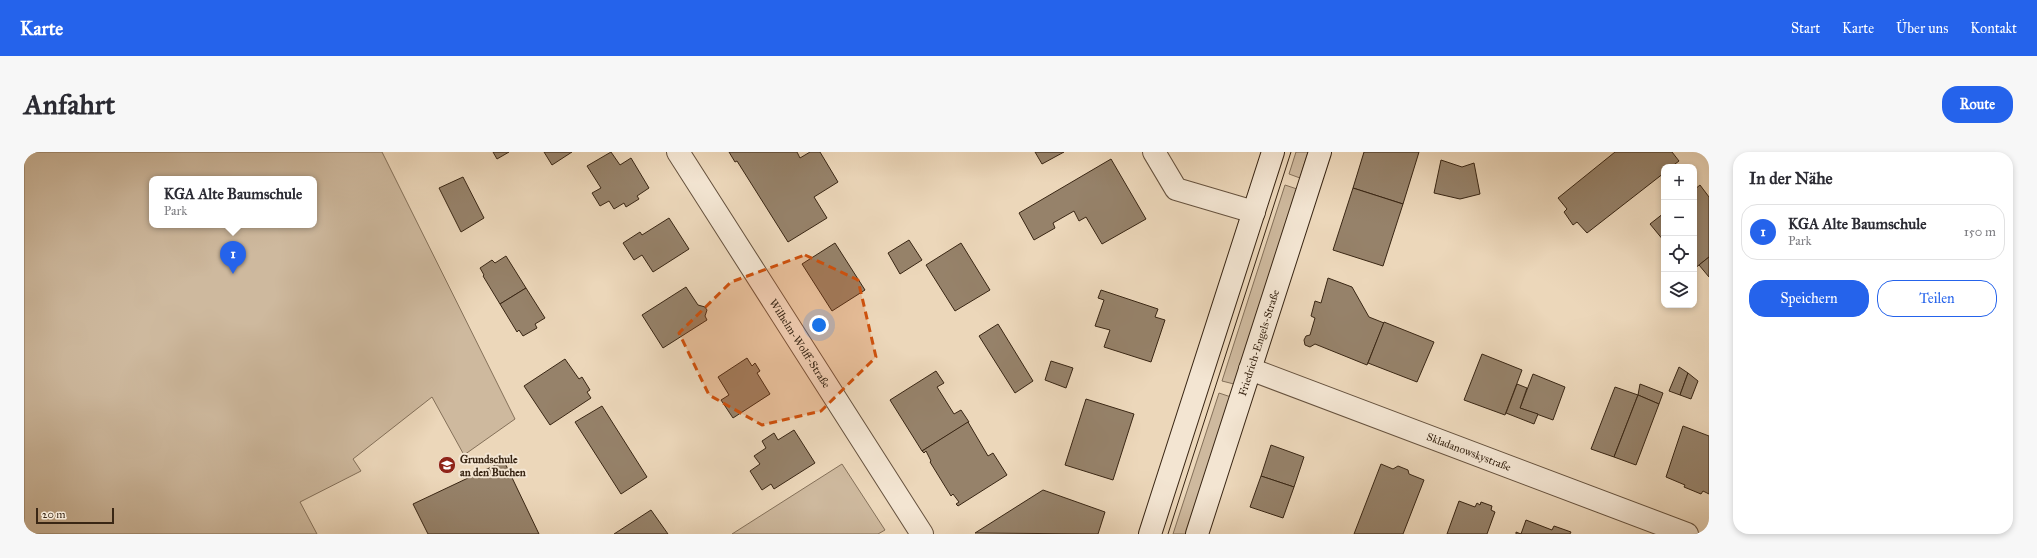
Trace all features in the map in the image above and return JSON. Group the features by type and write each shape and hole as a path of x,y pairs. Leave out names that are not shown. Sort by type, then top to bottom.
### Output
{"street":[{"name":"Wilhelm-Wolff-Straße","path":"678,152 922,534"},
{"path":"1154,152 1176,189 1254,212"},
{"path":"1150,534 1273,152"},
{"name":"Friedrich-Engels-Straße","path":"1197,534 1320,152"},
{"name":"Skladanowskystraße","path":"1250,369 1687,534"}],"highlighted area":[{"path":"805,255 858,280 876,357 821,411 762,425 709,395 679,333 731,282"}],"shaded area":[{"path":"24,152 382,152 515,419 464,455 432,397 353,459 361,471 300,502 317,534 24,534"},
{"path":"1296,152 1308,152 1300,178 1289,174"},
{"path":"1285,185 1297,189 1234,384 1222,381"},
{"path":"1219,393 1231,397 1186,534 1173,534"},
{"path":"842,464 885,530 878,534 732,534"}],"building":[{"path":"493,152 509,152 497,159"},
{"path":"544,152 572,152 552,165"},
{"path":"611,152 620,165 631,158 649,188 637,196 639,199 626,207 624,203 614,209 609,201 600,206 592,193 601,188 587,166"},
{"path":"729,152 797,152 800,158 810,152 820,152 838,182 814,197 827,218 788,242 737,161 735,162"},
{"path":"1035,152 1064,152 1042,164"},
{"path":"1364,152 1419,152 1403,204 1353,188"},
{"path":"1615,152 1672,152 1679,161 1675,164 1661,164 1661,175 1587,233 1577,222 1573,225 1564,212 1567,209 1558,198"},
{"path":"1111,159 1146,219 1102,244 1086,217 1079,221 1074,211 1053,223 1055,228 1034,240 1019,213"},
{"path":"1441,160 1462,167 1474,163 1480,194 1460,199 1434,193"},
{"path":"463,177 484,218 461,232 439,188"},
{"path":"1700,185 1709,197 1709,257 1697,267 1697,200 1697,188"},
{"path":"1353,188 1403,204 1383,266 1333,250"},
{"path":"1661,215 1661,237 1650,224"},
{"path":"669,218 689,249 653,272 642,255 634,260 623,243 640,232 642,235"},
{"path":"909,240 922,260 900,274 888,253"},
{"path":"835,243 865,290 832,311 802,264"},
{"path":"961,243 990,290 955,311 926,265"},
{"path":"506,256 526,288 500,304 483,276 484,275 480,268 492,260 495,263"},
{"path":"1709,257 1709,277 1699,265"},
{"path":"1328,278 1352,287 1369,317 1384,323 1367,365 1315,344 1310,347 1305,345 1304,340 1306,336 1310,335 1315,318 1311,316 1315,301 1321,303"},
{"path":"686,287 698,305 705,307 707,310 705,316 707,320 663,348 642,315"},
{"path":"526,288 545,318 535,324 537,328 523,336 519,330 517,332 500,304"},
{"path":"1101,290 1158,309 1155,317 1165,320 1151,362 1104,347 1110,330 1095,326 1104,300 1098,298"},
{"path":"1384,322 1434,342 1417,382 1368,363"},
{"path":"998,324 1033,381 1015,393 979,336"},
{"path":"1482,354 1522,370 1505,415 1464,400"},
{"path":"747,358 752,366 755,363 760,371 757,373 770,394 733,418 721,400 729,395 718,377"},
{"path":"565,359 579,379 582,377 590,390 587,392 591,398 550,425 524,386"},
{"path":"1051,361 1073,368 1066,388 1045,380"},
{"path":"1679,367 1688,373 1680,395 1669,391"},
{"path":"936,371 944,383 937,387 954,414 961,410 969,422 922,451 890,400"},
{"path":"1688,373 1698,381 1691,399 1680,395"},
{"path":"1533,374 1565,387 1553,420 1520,408"},
{"path":"1517,384 1527,388 1520,408 1538,414 1534,424 1506,413"},
{"path":"1640,384 1663,393 1659,404 1638,395"},
{"path":"1615,387 1638,395 1614,457 1591,449"},
{"path":"1638,395 1659,404 1636,465 1614,457"},
{"path":"1086,399 1134,414 1113,480 1065,465"},
{"path":"602,406 647,477 621,494 575,422"},
{"path":"968,422 988,456 993,453 1007,475 958,506 956,504 959,502 953,494 951,496 930,462 931,461 926,451 924,453 922,451"},
{"path":"1683,426 1709,436 1709,494 1703,491 1701,494 1666,477"},
{"path":"794,430 815,463 774,489 771,484 762,490 750,471 760,464 754,456 766,448 762,441 774,433 778,440"},
{"path":"1271,445 1304,457 1294,487 1261,476"},
{"path":"504,461 539,534 428,534 413,504"},
{"path":"1381,464 1393,469 1398,466 1408,470 1409,474 1424,480 1403,534 1354,534"},
{"path":"1261,476 1294,487 1283,518 1250,507"},
{"path":"1043,490 1105,512 1098,534 975,533"},
{"path":"1459,501 1475,507 1477,503 1480,505 1481,502 1492,506 1491,510 1495,512 1487,534 1447,534"},
{"path":"651,510 668,534 614,534"},
{"path":"1526,520 1552,530 1554,526 1571,532 1570,534 1521,534"}],"tram line":[{"path":"1168,534 1291,152"}],"place":[{"name":"KGA Alte Baumschule","path":"233,274"},
{"name":"Grundschule an den Buchen","path":"447,465"}]}
